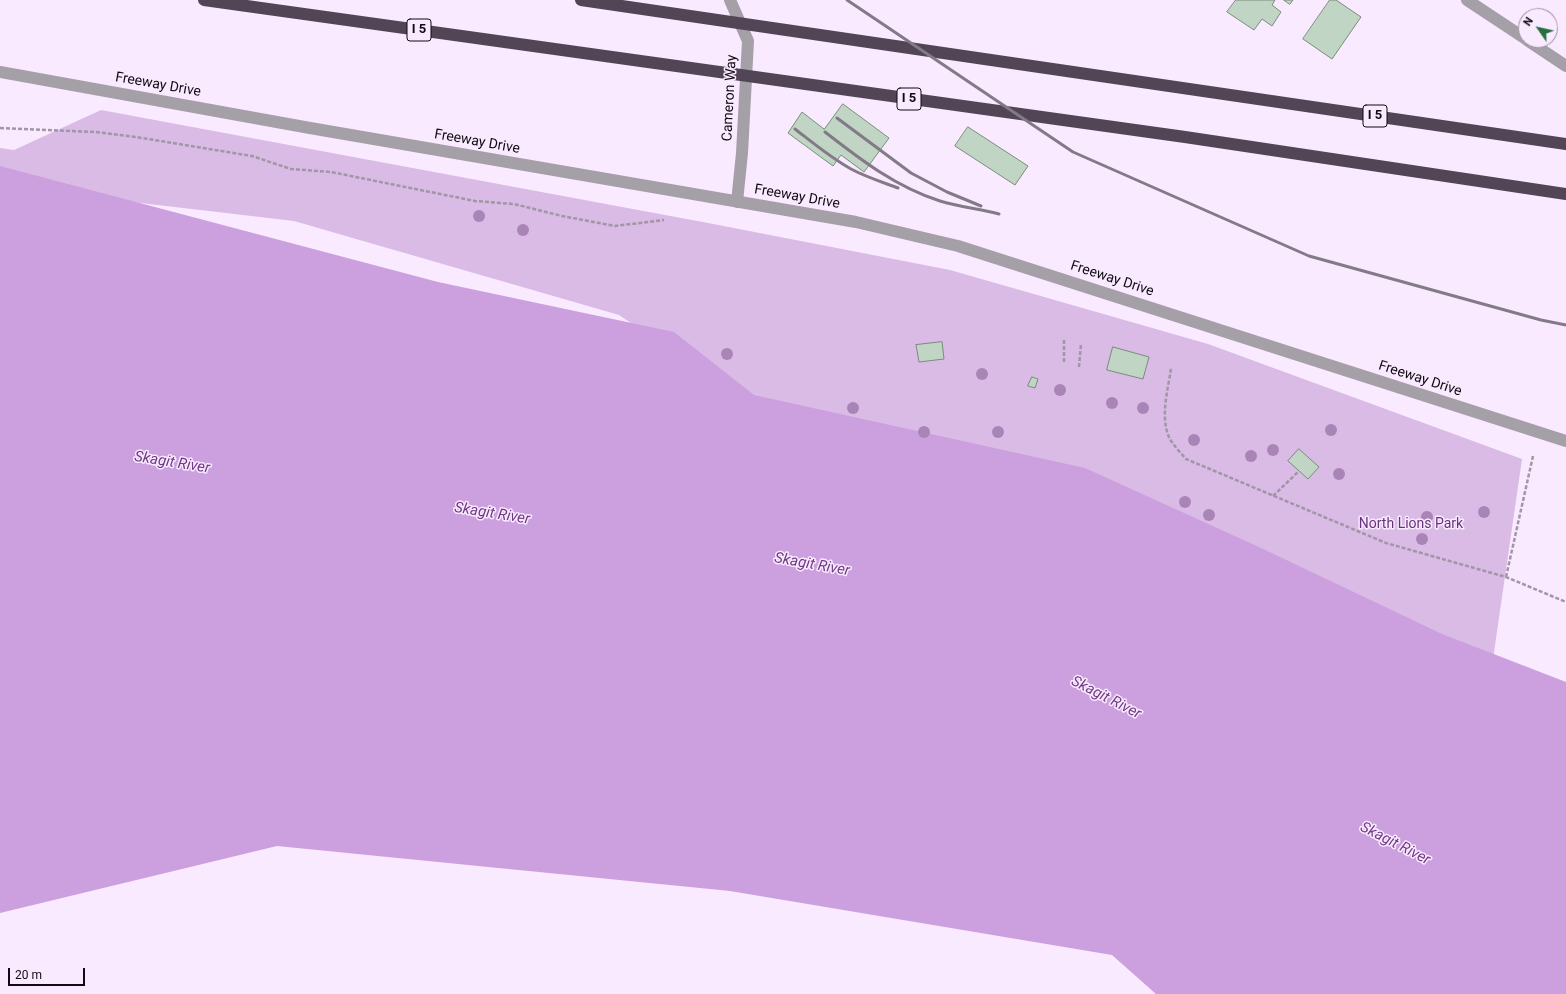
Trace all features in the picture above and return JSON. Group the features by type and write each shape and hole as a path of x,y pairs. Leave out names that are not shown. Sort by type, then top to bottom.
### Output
{"highway":[{"name":"I 5","path":"204,0 1185,137 1566,194"},
{"name":"I 5","path":"581,0 1566,144"}],"street":[{"name":"Cameron Way","path":"730,0 748,41 742,153 737,202"},
{"path":"1467,0 1518,34"},
{"path":"1539,48 1566,66"},
{"name":"Freeway Drive","path":"0,72 326,131 856,222 958,246 1566,441"}],"path":[{"path":"0,128 96,132 136,137 252,156 292,169 331,172 475,201 514,204 615,226 664,220"},
{"path":"1064,340 1064,362"},
{"path":"1079,367 1081,344"},
{"path":"1171,369 1166,396 1165,421 1169,437 1186,459 1386,542 1506,577 1566,602"},
{"path":"1506,577 1533,456"},
{"path":"1273,496 1299,471"}],"green space":[{"name":"North Lions Park","path":"101,110 708,223 950,270 1208,344 1522,459 1492,666 789,430 619,315 294,221 115,200 0,215 0,148 14,150"}],"water":[{"name":"Skagit River","path":"0,166 438,282 674,332 754,395 1085,468 1259,547 1442,634 1566,682 1566,994 1156,994 1112,955 730,891 277,846 0,913"}],"building":[{"path":"1236,0 1275,0 1272,5 1281,12 1272,26 1262,19 1254,30 1227,12"},
{"path":"1284,0 1293,0 1290,4"},
{"path":"1330,0 1336,0 1361,17 1332,59 1303,39"},
{"path":"843,104 889,138 864,172 841,155 833,166 788,133 802,112 824,129"},
{"path":"968,127 1028,166 1015,185 955,146"},
{"path":"942,342 944,359 919,362 916,345"},
{"path":"1113,347 1149,357 1143,379 1107,370"},
{"path":"1032,377 1038,379 1035,388 1028,386"},
{"path":"1299,449 1319,467 1308,479 1288,461"}],"railway":[{"path":"847,0 1073,152 1309,256 1541,320 1566,325"},
{"path":"837,118 911,173 947,192 981,206"},
{"path":"795,129 844,165 868,177 898,188"},
{"path":"825,132 880,172 909,188 940,201 999,214"}]}
